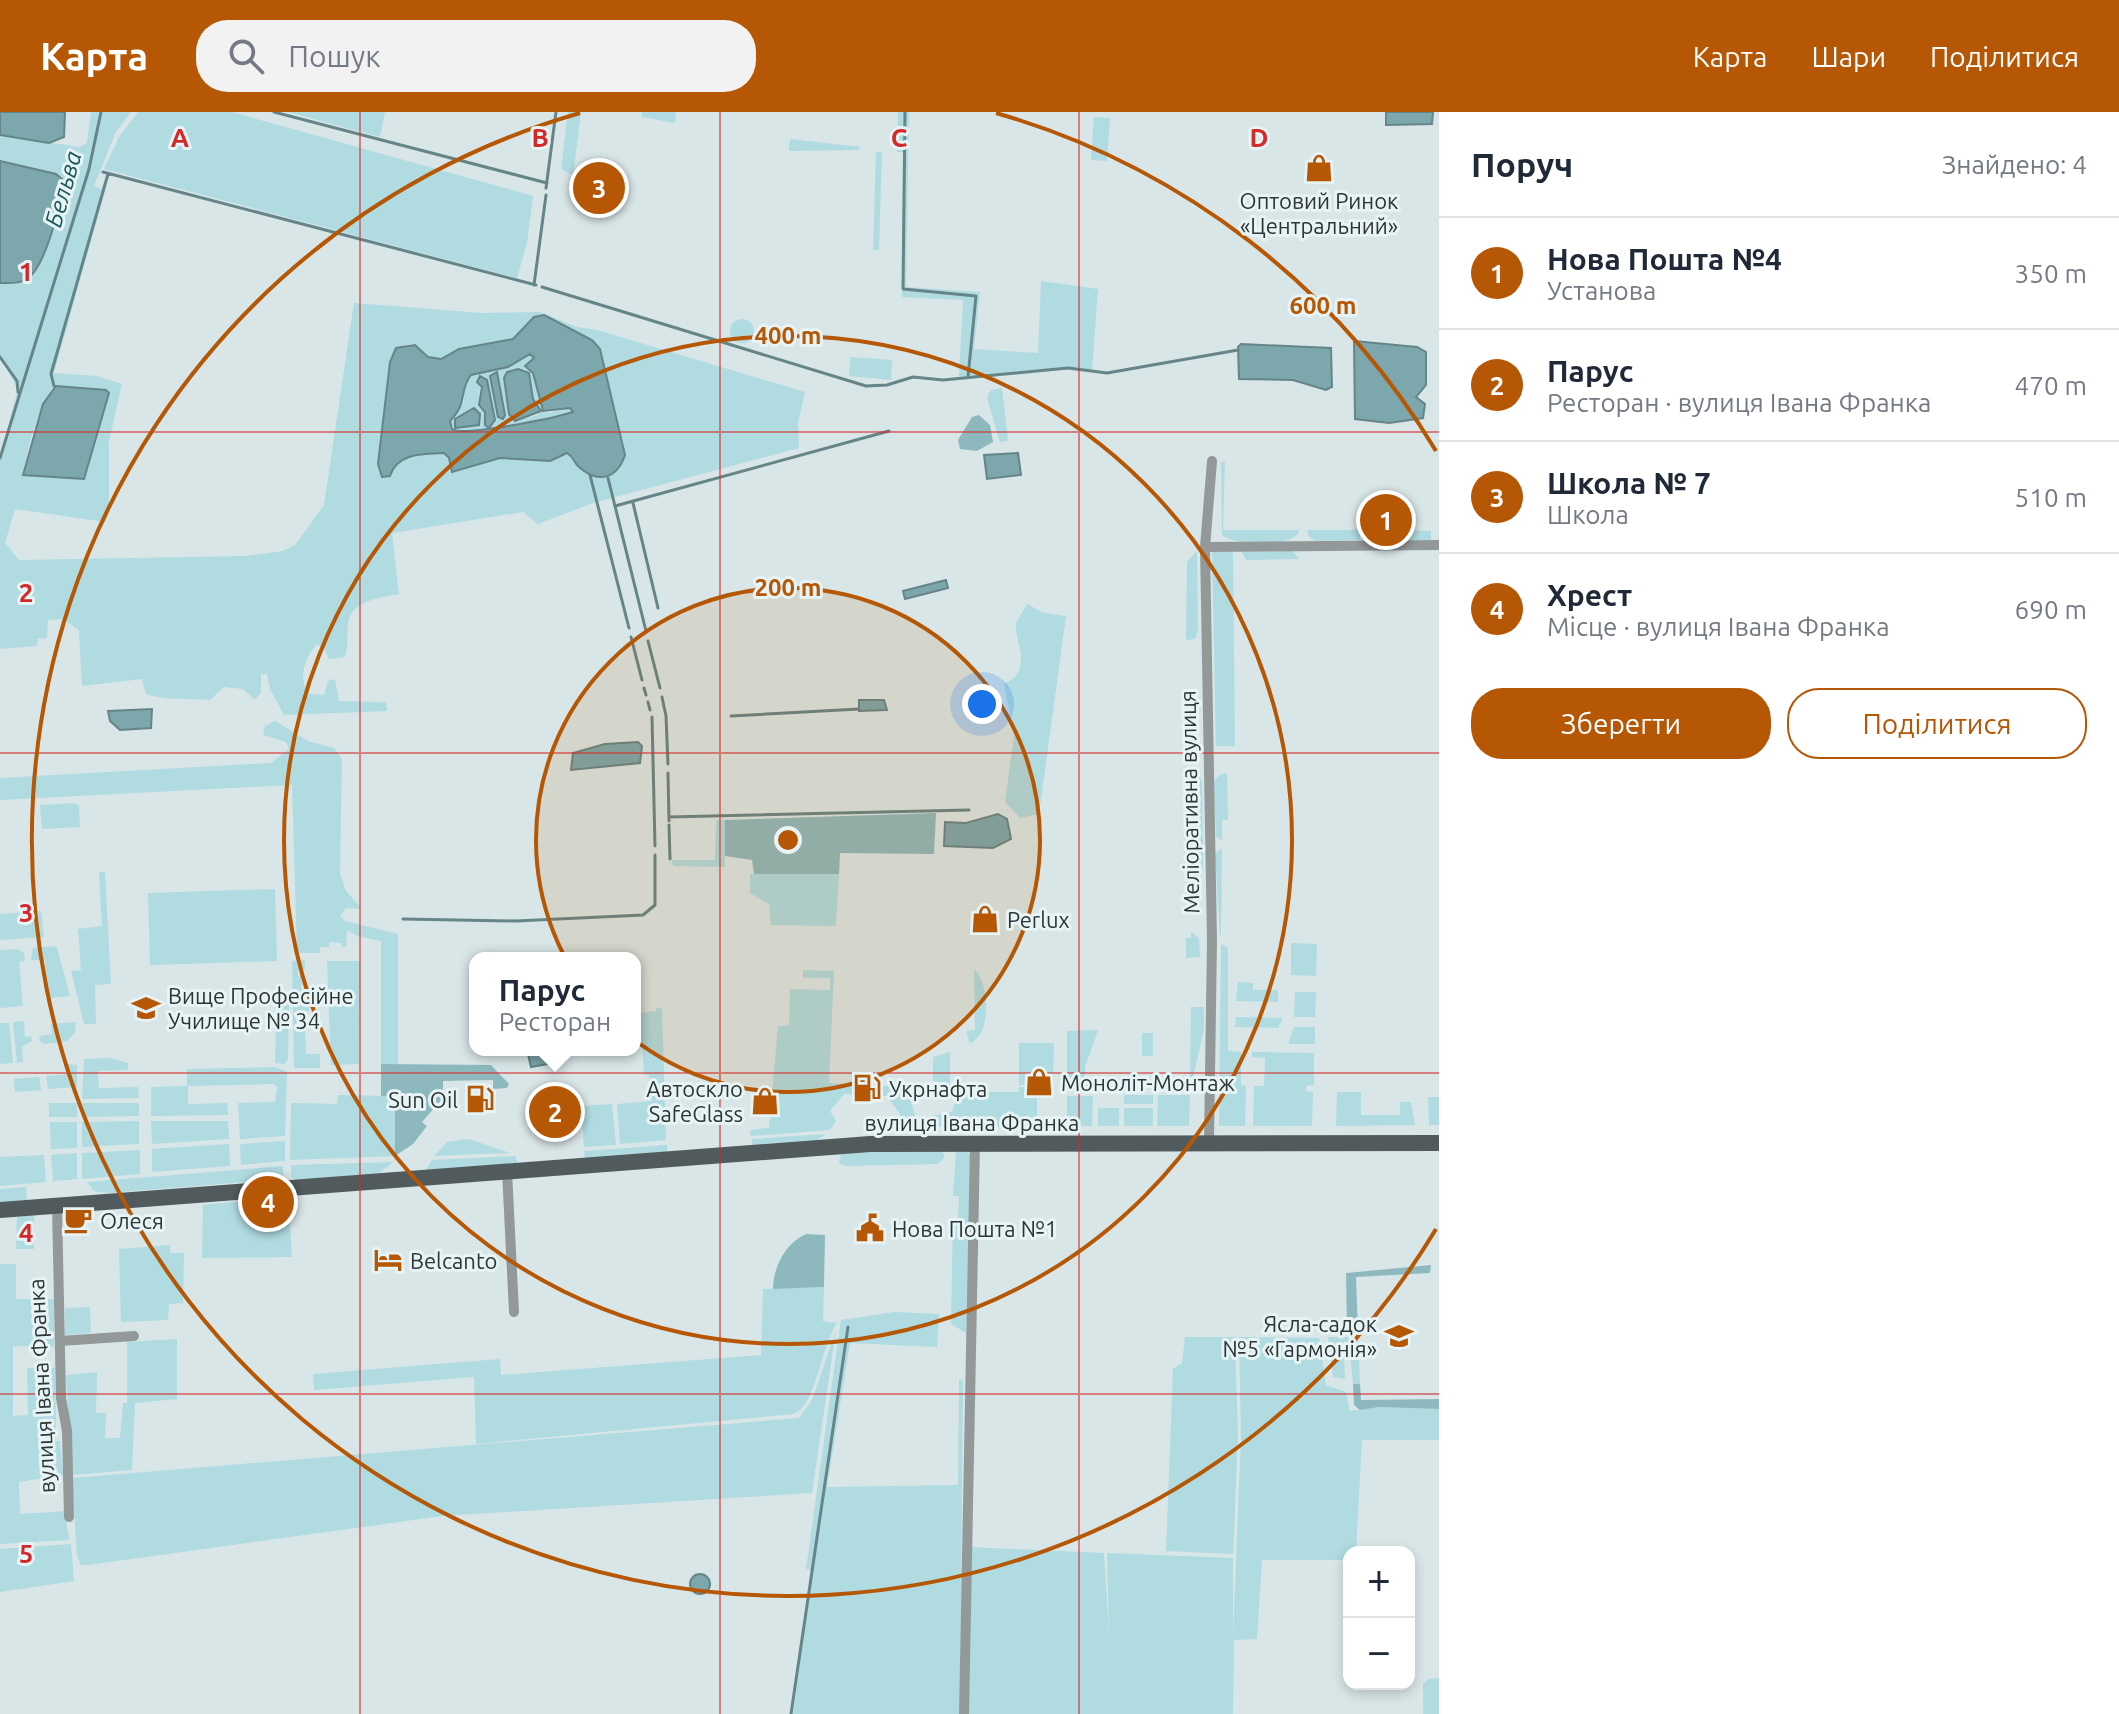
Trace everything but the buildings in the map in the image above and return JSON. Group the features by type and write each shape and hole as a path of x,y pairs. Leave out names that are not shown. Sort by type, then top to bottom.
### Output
{"main road":[{"name":"вулиця Івана Франка","path":"0,1210 846,1146 1439,1143"}],"street":[{"name":"Меліоративна вулиця","path":"1209,1143 1212,940 1205,547 1212,461"},
{"path":"1207,522 1215,537 1230,546"},
{"path":"1205,547 1439,545"},
{"path":"964,1714 975,1143"},
{"path":"507,1171 514,1312"},
{"name":"вулиця Івана Франка","path":"57,1206 69,1517"},
{"path":"60,1341 134,1336"}],"shaded area":[{"path":"0,112 65,112 64,137 49,143 0,135"},
{"path":"91,112 131,112 116,132 94,186 105,190 54,373 97,376 122,384 109,441 109,504 105,522 15,509 5,543 19,560 245,556 283,551 295,545 324,505 354,303 482,313 540,312 577,327 597,330 805,392 798,423 799,448 593,503 538,524 523,512 392,533 399,594 370,600 357,608 349,619 345,657 329,659 323,646 316,645 306,662 303,676 310,694 324,695 328,681 335,679 339,701 386,702 387,711 284,715 270,689 267,674 261,674 261,692 255,700 243,689 224,687 210,700 154,696 146,694 142,679 82,686 79,630 63,619 48,620 47,638 38,639 37,646 0,649 0,458 18,389 0,357 0,283 23,281 39,263 52,236 63,181 56,174 0,161 0,135 79,147 87,143","holes":["544,315 592,340 600,349 625,455 617,469 606,476 593,476 579,467 567,452 550,461 500,458 456,472 444,453 404,459 389,476 378,464 393,351 410,344 419,347 428,357 441,359 448,354 513,339 531,321","54,386 105,390 84,479 23,475 34,429"]},
{"path":"138,112 232,112 533,196 527,243 517,278 104,169 119,137"},
{"path":"288,112 385,112 380,137"},
{"path":"568,112 581,112 573,175 561,169"},
{"path":"642,112 676,112 675,123 642,117"},
{"path":"898,112 909,112 906,287 980,292 974,349 1038,353 1041,281 1098,289 1092,371 1068,367 959,377 963,300 902,297 903,152 897,152"},
{"path":"1386,112 1433,112 1432,124 1386,125"},
{"path":"1094,117 1110,118 1107,161 1091,160"},
{"path":"790,139 860,147 859,150 789,151"},
{"path":"876,152 882,152 879,250 873,250"},
{"path":"0,161 56,174 63,180 46,250 32,274 16,283 0,283"},
{"path":"544,315 592,340 600,349 625,455 617,469 606,476 593,476 579,467 567,453 550,461 500,458 452,472 449,458 444,453 404,459 393,468 390,476 382,477 378,464 390,362 396,348 415,345 428,357 441,359 459,349 513,339 534,317","holes":["530,354 534,358 525,366 533,373 543,411 570,408 573,412 490,429 452,429 450,421 462,402 471,375 508,367"]},
{"path":"742,319 750,323 754,331 750,339 742,343 734,339 730,331 734,323"},
{"path":"1354,341 1417,347 1426,352 1426,385 1416,397 1425,404 1423,418 1389,423 1355,419"},
{"path":"1241,344 1331,348 1332,387 1326,390 1293,380 1239,379 1238,347"},
{"path":"529,354 534,358 526,367 534,377 543,408 548,413 570,408 573,412 490,429 460,431 452,429 450,421 464,401 464,386 471,375 508,367","holes":["513,371 532,385 533,399 541,411 538,415 515,421 512,416 504,385 506,373","487,380 494,423 490,428 479,400 480,385","472,408 480,412 480,422 458,429 456,418"]},
{"path":"850,357 892,360 891,380 849,376"},
{"path":"518,369 529,373 533,399 541,411 515,421 509,414 504,378 507,372"},
{"path":"497,372 505,415 503,419 498,417 490,376"},
{"path":"480,376 487,380 495,420 489,428 485,425 485,412 479,405 482,387 477,382"},
{"path":"56,386 106,390 109,393 84,479 23,475 43,404"},
{"path":"1002,388 1008,441 1000,442 987,398 991,390"},
{"path":"474,408 480,414 479,425 455,428 455,419"},
{"path":"979,415 990,425 993,442 977,451 960,449 958,440 972,417"},
{"path":"1018,453 1021,475 987,479 984,455"},
{"path":"1221,462 1225,462 1223,530 1299,530 1298,534 1282,542 1260,544 1222,535"},
{"path":"1307,530 1360,530 1360,540 1316,541 1309,537"},
{"path":"1401,530 1431,531 1431,540 1409,540"},
{"path":"1197,551 1198,631 1195,639 1186,640 1187,562"},
{"path":"1293,551 1299,559 1246,560 1242,552"},
{"path":"1212,552 1233,552 1235,746 1216,746"},
{"path":"946,580 948,588 905,599 903,591"},
{"path":"1027,604 1044,613 1066,616 1039,814 1020,818 1005,802 1014,735 1004,684 1019,671 1021,655 1016,623"},
{"path":"859,700 884,700 887,710 859,711"},
{"path":"152,709 151,728 120,730 110,721 108,711"},
{"path":"275,721 308,741 334,748 342,759 340,874 346,891 362,909 346,908 340,916 345,921 398,934 398,1064 381,1064 381,941 357,936 347,930 346,947 342,947 342,943 329,942 329,947 320,947 320,953 297,953 292,785 0,800 0,778 271,763 289,749 286,742 263,735 265,726"},
{"path":"638,742 642,746 640,763 571,770 573,753 605,744"},
{"path":"1227,773 1228,820 1222,820 1222,841 1216,836 1214,782 1219,775"},
{"path":"1184,776 1199,776 1202,781 1203,868 1185,869"},
{"path":"74,803 79,806 80,827 42,829 40,805"},
{"path":"936,813 934,854 840,853 839,874 754,874 752,860 725,856 725,820"},
{"path":"998,814 1007,819 1011,839 993,848 944,846 945,822 966,823"},
{"path":"716,820 725,820 725,867 673,866 672,860 715,860"},
{"path":"1222,848 1221,936 1220,936 1215,854"},
{"path":"1203,870 1190,888 1190,900 1186,900 1185,871"},
{"path":"99,872 105,872 111,984 95,985 96,1024 84,1024 71,971 81,970 78,929 102,926"},
{"path":"750,874 839,874 836,926 771,925 769,904 750,893"},
{"path":"275,889 277,961 150,965 148,893"},
{"path":"41,911 44,937 0,940 0,914"},
{"path":"1191,932 1199,938 1200,957 1186,958 1186,938 1191,938"},
{"path":"1291,943 1317,944 1316,976 1291,975"},
{"path":"1221,944 1228,948 1228,1051 1241,1052 1241,1085 1246,1086 1245,1126 1219,1126"},
{"path":"33,948 57,948 70,996 49,998 45,960 31,960"},
{"path":"17,949 24,953 25,961 19,962 23,1006 0,1008 0,950"},
{"path":"305,960 305,969 298,970 298,976 303,976 300,996 304,1004 309,1004 309,1011 304,1011 306,1054 320,1054 320,1068 294,1068 292,961"},
{"path":"327,961 360,961 359,1064 331,1065"},
{"path":"974,969 983,985 986,1008 982,1030 970,1043 966,1031 975,1030"},
{"path":"803,970 834,971 829,1083 860,1085 860,1095 844,1094 830,1111 836,1121 830,1130 751,1136 750,1130 769,1128 778,1026 789,1025 790,989 830,990 830,978 803,978"},
{"path":"1238,982 1253,983 1253,990 1278,990 1278,1002 1236,1001"},
{"path":"277,988 285,990 289,1005 288,1059 284,1064 275,1063"},
{"path":"1295,992 1316,992 1315,1017 1294,1017"},
{"path":"656,1007 662,1009 666,1140 620,1144 617,1104 652,1101 649,1075 644,1075 641,1013 656,1011"},
{"path":"1191,1007 1204,1007 1204,1029 1190,1091 1158,1091 1158,1085 1190,1085"},
{"path":"1236,1017 1283,1018 1278,1028 1235,1027"},
{"path":"24,1021 25,1037 31,1036 32,1041 22,1047 23,1062 17,1063 13,1022"},
{"path":"76,1022 75,1032 68,1041 44,1044 40,1041 39,1036 52,1034 51,1024"},
{"path":"0,1023 9,1023 13,1063 0,1064"},
{"path":"1294,1027 1315,1027 1315,1044 1288,1044"},
{"path":"1098,1030 1085,1067 1085,1085 1093,1085 1093,1091 1067,1092 1067,1031"},
{"path":"1142,1033 1153,1033 1153,1056 1142,1056"},
{"path":"1019,1043 1054,1043 1053,1079 1025,1079 1024,1085 1019,1085"},
{"path":"950,1052 950,1092 940,1092 940,1082 933,1081 933,1057"},
{"path":"1252,1052 1314,1053 1314,1085 1306,1086 1306,1091 1313,1092 1312,1126 1253,1126 1254,1086 1264,1086 1265,1058 1252,1057"},
{"path":"528,1056 565,1056 565,1061 531,1067"},
{"path":"111,1058 128,1063 128,1070 98,1071 99,1088 138,1087 139,1098 82,1099 84,1059"},
{"path":"68,1064 77,1065 77,1087 48,1089 46,1076 69,1074"},
{"path":"381,1064 491,1065 509,1084 507,1088 493,1089 493,1080 443,1081 443,1098 422,1122 427,1126 413,1144 395,1156 395,1097 381,1096"},
{"path":"275,1067 287,1072 285,1136 240,1139 238,1103 275,1102 277,1087 274,1084 188,1086 188,1104 227,1103 228,1115 151,1116 151,1087 187,1086 187,1069"},
{"path":"39,1077 41,1090 15,1092 14,1079"},
{"path":"873,1085 907,1087 918,1127 909,1127 887,1096 873,1096"},
{"path":"1019,1087 1048,1087 1048,1095 1037,1096 1037,1126 931,1126 931,1116 952,1112 958,1092 1019,1092"},
{"path":"1337,1092 1361,1092 1361,1115 1400,1115 1400,1102 1411,1102 1415,1125 1336,1126"},
{"path":"338,1095 395,1096 395,1156 290,1160 291,1103 337,1104"},
{"path":"1124,1095 1153,1095 1153,1104 1124,1104"},
{"path":"1158,1095 1190,1095 1189,1126 1157,1126"},
{"path":"1067,1096 1093,1096 1092,1126 1067,1126"},
{"path":"1428,1097 1439,1097 1439,1125 1429,1125"},
{"path":"49,1103 77,1103 77,1117 49,1117"},
{"path":"82,1103 139,1103 139,1116 82,1117"},
{"path":"612,1104 616,1145 584,1147 581,1106"},
{"path":"1098,1108 1119,1108 1119,1126 1098,1126"},
{"path":"1124,1108 1153,1108 1153,1126 1124,1126"},
{"path":"139,1121 139,1144 82,1147 82,1122"},
{"path":"151,1121 228,1121 229,1139 152,1144"},
{"path":"50,1122 77,1122 77,1148 51,1149"},
{"path":"826,1134 817,1140 753,1145 751,1139"},
{"path":"469,1139 510,1153 434,1156 447,1142"},
{"path":"285,1141 285,1161 241,1165 240,1144"},
{"path":"229,1144 230,1166 152,1172 152,1149"},
{"path":"667,1145 667,1153 585,1160 584,1151"},
{"path":"140,1150 140,1174 82,1179 82,1153"},
{"path":"858,1151 942,1152 945,1157 938,1164 845,1166 839,1163 841,1154"},
{"path":"967,1151 971,1157 966,1333 951,1324 953,1220 958,1220 959,1196 953,1196 956,1152"},
{"path":"77,1153 77,1179 53,1181 51,1155"},
{"path":"44,1155 46,1182 0,1186 0,1157"},
{"path":"516,1156 517,1163 426,1170 432,1160"},
{"path":"393,1162 380,1173 297,1180 291,1177 291,1165"},
{"path":"283,1166 283,1179 107,1193 94,1191 87,1182"},
{"path":"26,1187 27,1201 0,1202 0,1189"},
{"path":"288,1196 292,1257 202,1258 203,1205"},
{"path":"34,1215 34,1249 16,1249 17,1217"},
{"path":"806,1234 825,1235 824,1287 773,1289 775,1273 786,1250"},
{"path":"170,1245 170,1253 184,1253 183,1303 169,1304 168,1320 121,1322 119,1249"},
{"path":"0,1264 16,1264 16,1299 54,1299 54,1347 13,1346 13,1416 28,1415 27,1368 55,1368 56,1441 60,1441 63,1475 19,1482 20,1514 65,1511 69,1540 0,1544"},
{"path":"1431,1265 1430,1273 1356,1277 1358,1331 1347,1330 1346,1273"},
{"path":"824,1287 823,1321 837,1323 808,1400 793,1414 476,1444 474,1377 314,1390 313,1374 500,1359 501,1375 761,1355 763,1289"},
{"path":"90,1307 91,1333 65,1335 65,1308"},
{"path":"894,1312 939,1314 937,1347 850,1343 827,1487 958,1485 959,1379 963,1381 960,1714 793,1714 813,1570 806,1569 841,1320"},
{"path":"836,1330 812,1493 442,1516 88,1565 81,1565 77,1557 72,1478 799,1418 812,1400"},
{"path":"1185,1337 1235,1337 1238,1435 1233,1554 1166,1551 1173,1369 1182,1363"},
{"path":"1239,1337 1319,1338 1326,1385 1346,1392 1350,1411 1379,1407 1439,1409 1439,1440 1362,1440 1356,1546 1343,1546 1343,1560 1262,1560 1257,1639 1234,1640 1233,1714 966,1714 969,1547 1104,1553 1109,1633 1107,1553 1233,1558 1233,1635 1241,1439"},
{"path":"1328,1337 1358,1337 1360,1384 1353,1384 1350,1353 1344,1354 1345,1379 1333,1377"},
{"path":"177,1339 177,1399 135,1403 132,1470 72,1475 66,1375 97,1372 96,1413 106,1413 105,1438 120,1438 123,1403 127,1403 127,1342"},
{"path":"1353,1384 1360,1384 1361,1400 1439,1399 1439,1409 1379,1407 1360,1410 1354,1405"},
{"path":"71,1544 74,1581 0,1592 0,1549"},
{"path":"700,1574 707,1577 710,1584 707,1591 700,1594 693,1591 690,1584 693,1577"},
{"path":"1439,1678 1439,1714 1423,1714 1423,1684 1429,1679"}],"waterway":[{"name":"Бельва","path":"0,458 89,169 101,112"},
{"path":"274,112 547,183"},
{"path":"546,188 556,112"},
{"path":"905,112 903,289 976,296 968,377"},
{"path":"103,172 536,285"},
{"path":"54,386 51,374 108,174"},
{"path":"534,285 546,195"},
{"path":"542,287 866,386 887,385 913,377 943,380 1068,368 1107,373 1238,350"},
{"path":"0,357 17,381 18,392"},
{"path":"615,506 889,431"},
{"path":"590,475 629,628"},
{"path":"608,478 646,631"},
{"path":"633,503 658,608"},
{"path":"631,637 642,680"},
{"path":"648,641 660,688"},
{"path":"644,688 646,695"},
{"path":"662,697 668,764"},
{"path":"648,702 650,710"},
{"path":"731,716 859,709"},
{"path":"652,717 655,846"},
{"path":"668,773 669,821"},
{"path":"669,817 969,810"},
{"path":"669,825 670,859"},
{"path":"403,919 516,921 643,915 655,905 655,855"},
{"path":"791,1714 848,1327"}],"place":[{"name":"Оптовий Ринок «Центральний»","path":"1319,168"},
{"name":"Школа № 7","path":"599,188"},
{"name":"Нова Пошта №4","path":"1386,520"},
{"name":"Perlux","path":"985,919"},
{"name":"Вище Професійне Училище № 34","path":"146,1008"},
{"name":"Моноліт-Монтаж","path":"1039,1082"},
{"name":"Укрнафта","path":"867,1088"},
{"name":"Sun Oil","path":"480,1099"},
{"name":"Автоскло SafeGlass","path":"765,1101"},
{"name":"Парус","path":"555,1112"},
{"name":"Хрест","path":"268,1202"},
{"name":"Олеся","path":"78,1220"},
{"name":"Нова Пошта №1","path":"870,1228"},
{"name":"Belcanto","path":"388,1260"},
{"name":"Ясла-садок №5 «Гармонія»","path":"1399,1336"}]}
